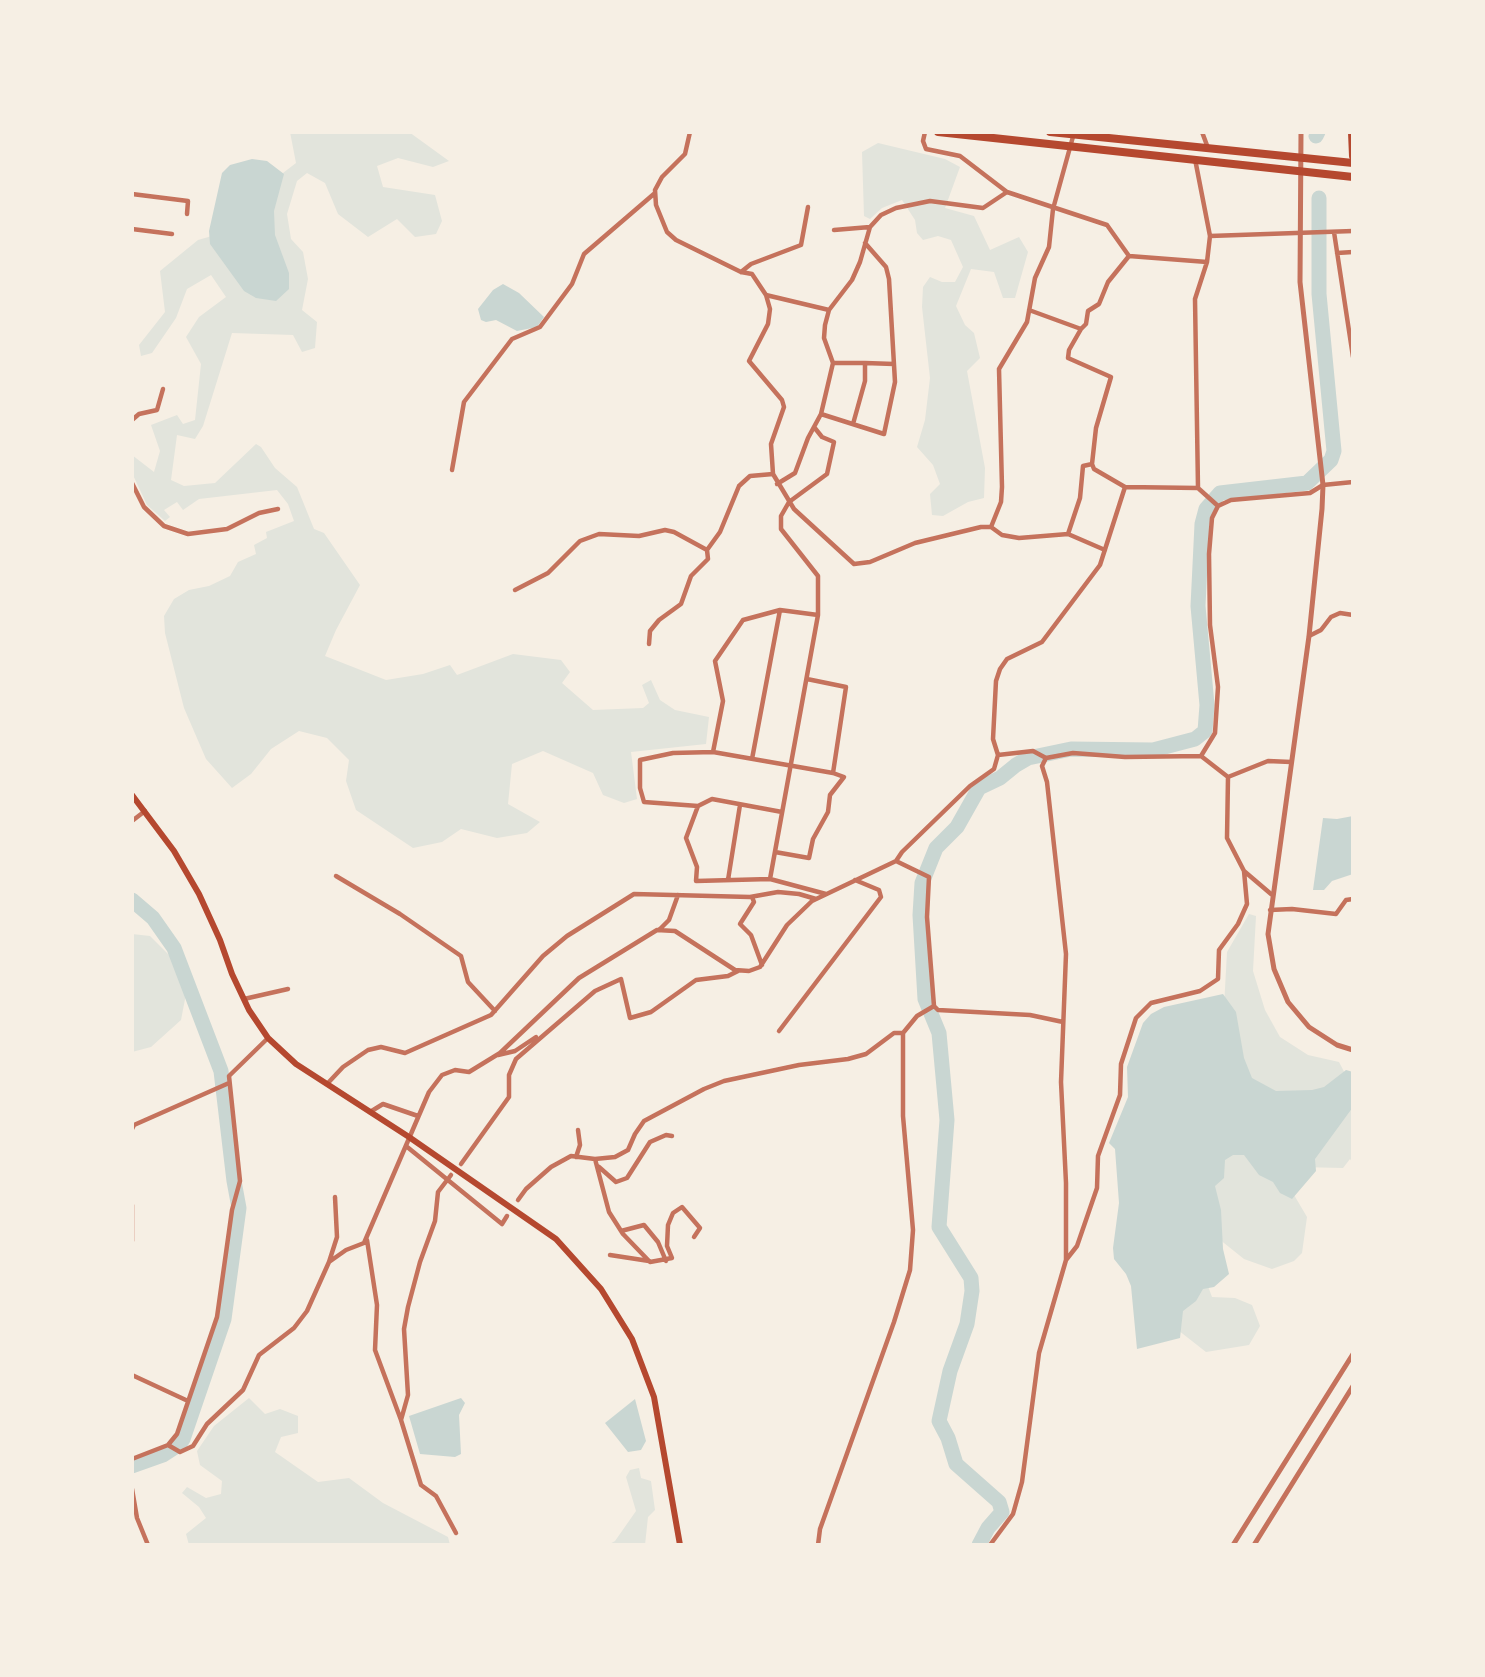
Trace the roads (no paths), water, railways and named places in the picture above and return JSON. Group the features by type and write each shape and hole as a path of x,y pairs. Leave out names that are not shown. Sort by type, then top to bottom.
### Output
{"highway":[{"path":"938,132 1353,177"},
{"path":"1050,132 1353,163"},
{"path":"1352,132 1353,156"}],"main road":[{"path":"132,795 174,851 199,894 244,999 268,1038 296,1064 409,1137 556,1239 601,1289 632,1339 654,1397 680,1545"}],"street":[{"path":"452,470 464,402 512,339 540,327 572,284 584,255 655,193 662,177 685,154 690,132"},
{"path":"925,132 923,141 926,149 960,156 1007,192 1107,225 1129,256"},
{"path":"1202,132 1208,148"},
{"path":"1301,132 1300,282 1323,485 1309,636 1271,894 1268,934 1274,969 1288,1002 1309,1027 1337,1045 1353,1050"},
{"path":"992,527 1001,502 1002,487 999,369 1028,322 1035,278 1049,247 1053,209 1074,133"},
{"path":"1195,159 1210,236 1207,262 1195,299 1197,488"},
{"path":"777,484 795,473 821,414 834,363 824,338 829,310 852,280 870,227 881,215 896,208 930,201 983,208 1007,192"},
{"path":"655,193 656,205 667,232 676,240 741,272 752,274 766,295 770,309 768,324 749,361 782,400 784,407 771,444 773,474 789,502 854,564 870,562 915,543 992,527"},
{"path":"132,194 188,201 187,214"},
{"path":"741,272 751,264 801,245 808,207"},
{"path":"834,230 870,227"},
{"path":"132,229 172,234"},
{"path":"1334,231 1353,357"},
{"path":"1210,236 1353,231"},
{"path":"821,414 884,434 892,403 894,364 889,279 886,267 865,243"},
{"path":"1337,253 1353,252"},
{"path":"1129,256 1207,262"},
{"path":"1129,256 1108,282 1099,304 1088,311 1086,324 1069,350 1068,358 1111,377 1096,428 1092,464 1094,469 1125,487 1197,488 1218,506"},
{"path":"766,295 829,310"},
{"path":"1029,310 1081,329"},
{"path":"834,363 894,364"},
{"path":"853,424 865,381 865,363"},
{"path":"132,420 140,414 157,410 163,389"},
{"path":"770,879 818,615 818,576 781,529 781,516 789,502 827,474 834,442 822,437 814,427"},
{"path":"1068,534 1080,498 1083,466 1092,464"},
{"path":"649,644 650,631 659,620 681,604 692,576 708,559 707,550 720,532 739,486 750,476 773,474"},
{"path":"1201,756 1211,744 1215,733 1218,687 1210,625 1209,554 1212,518 1218,506 1231,500 1310,493 1323,485 1353,482"},
{"path":"132,483 144,507 164,526 188,534 226,529 259,513 278,509"},
{"path":"659,930 675,931 694,941 735,970 749,971 762,965 787,925 816,899 896,861 902,852 970,786 994,769 998,755 993,739 996,681 1000,669 1007,659 1042,642 1100,565 1125,487"},
{"path":"992,527 1002,535 1019,538 1068,534 1106,550"},
{"path":"515,590 548,573 580,541 598,534 639,536 664,530 674,532 707,550"},
{"path":"713,752 723,701 715,661 743,620 780,610 818,615"},
{"path":"752,759 780,610"},
{"path":"1309,636 1321,630 1331,617 1340,613 1353,615"},
{"path":"807,678 846,687 833,773"},
{"path":"998,755 1033,751 1046,758 1073,753 1125,757 1201,756 1228,777"},
{"path":"775,852 809,858 813,839 828,812 830,795 844,777 833,773 713,752 673,753 640,760 640,788 644,802 698,806 712,799 782,812"},
{"path":"990,1545 1013,1514 1022,1482 1039,1353 1066,1260 1066,1183 1061,1082 1066,954 1047,782 1042,766 1046,758"},
{"path":"1228,777 1268,761 1291,762"},
{"path":"1228,777 1227,838 1244,871 1271,894"},
{"path":"728,880 740,805"},
{"path":"698,806 686,838 697,867 696,881 770,879 826,894"},
{"path":"132,821 145,811"},
{"path":"896,861 929,877 927,917 934,1006 938,1010 974,1014 1030,1015 1063,1022"},
{"path":"1066,1260 1077,1246 1097,1188 1098,1156 1120,1095 1121,1064 1136,1018 1151,1003 1200,991 1218,979 1219,950 1238,924 1246,904 1244,871"},
{"path":"336,876 400,914 460,956 468,982 495,1011"},
{"path":"779,1031 880,897 879,890 855,880"},
{"path":"327,1084 343,1067 368,1050 381,1047 405,1053 418,1049 495,1011 543,956 598,915 634,894 752,897 778,892 799,894 816,899"},
{"path":"329,1262 346,1250 364,1243 429,1092 442,1075 455,1070 470,1072 496,1056 579,978 659,930 669,920 678,895"},
{"path":"752,897 754,902 740,924 752,935 762,965"},
{"path":"1270,910 1292,909 1336,914 1346,900 1353,898"},
{"path":"496,1056 515,1051 543,1034 571,1014 595,991 621,979 630,1018 651,1012 696,980 728,976 741,970"},
{"path":"244,999 288,989"},
{"path":"818,1545 820,1529 894,1322 910,1269 913,1230 903,1116 903,1034 917,1016 934,1006"},
{"path":"461,1164 509,1097 509,1075 516,1059 543,1034"},
{"path":"518,1200 526,1189 551,1167 571,1156 596,1162 615,1158 628,1150 644,1121 704,1089 724,1081 848,1059 866,1054 894,1034 903,1034"},
{"path":"132,1459 168,1445 177,1434 217,1317 232,1210 240,1181 229,1076 268,1038"},
{"path":"133,1125 229,1083"},
{"path":"370,1112 383,1104 418,1116"},
{"path":"576,1157 580,1145 578,1130"},
{"path":"596,1162 615,1182 627,1178 650,1142 666,1135 672,1136"},
{"path":"406,1146 449,1178 502,1224 507,1216"},
{"path":"596,1162 609,1212 621,1231 650,1262"},
{"path":"402,1420 408,1395 405,1329 408,1307 420,1262 435,1221 438,1192 449,1178"},
{"path":"168,1445 180,1452 193,1446 207,1424 243,1390 258,1355 294,1329 307,1311 329,1262 337,1237 335,1197"},
{"path":"132,1205 132,1241"},
{"path":"610,1255 650,1262 666,1261 672,1258 668,1246 668,1225 673,1213 682,1207 700,1228 694,1237"},
{"path":"621,1231 644,1225 658,1242 666,1261"},
{"path":"366,1237 377,1305 375,1350 402,1420 422,1485 436,1496 456,1533"},
{"path":"1233,1545 1353,1354"},
{"path":"132,1375 188,1401"},
{"path":"1254,1545 1353,1386"},
{"path":"132,1490 137,1518 148,1545"}],"waterway":[{"path":"1316,136 1318,132"},
{"path":"979,1545 988,1528 1002,1512 999,1502 956,1464 948,1438 939,1421 950,1371 967,1324 972,1291 971,1278 939,1227 947,1120 939,1033 925,999 920,915 922,883 936,848 957,827 979,788 1000,778 1028,758 1071,749 1153,750 1195,739 1205,731 1207,705 1198,606 1202,524 1206,509 1220,493 1307,483 1331,460 1334,451 1319,294 1319,198"},
{"path":"132,900 153,918 174,948 221,1071 239,1208 224,1319 183,1439 180,1444 163,1455 132,1466"}]}
